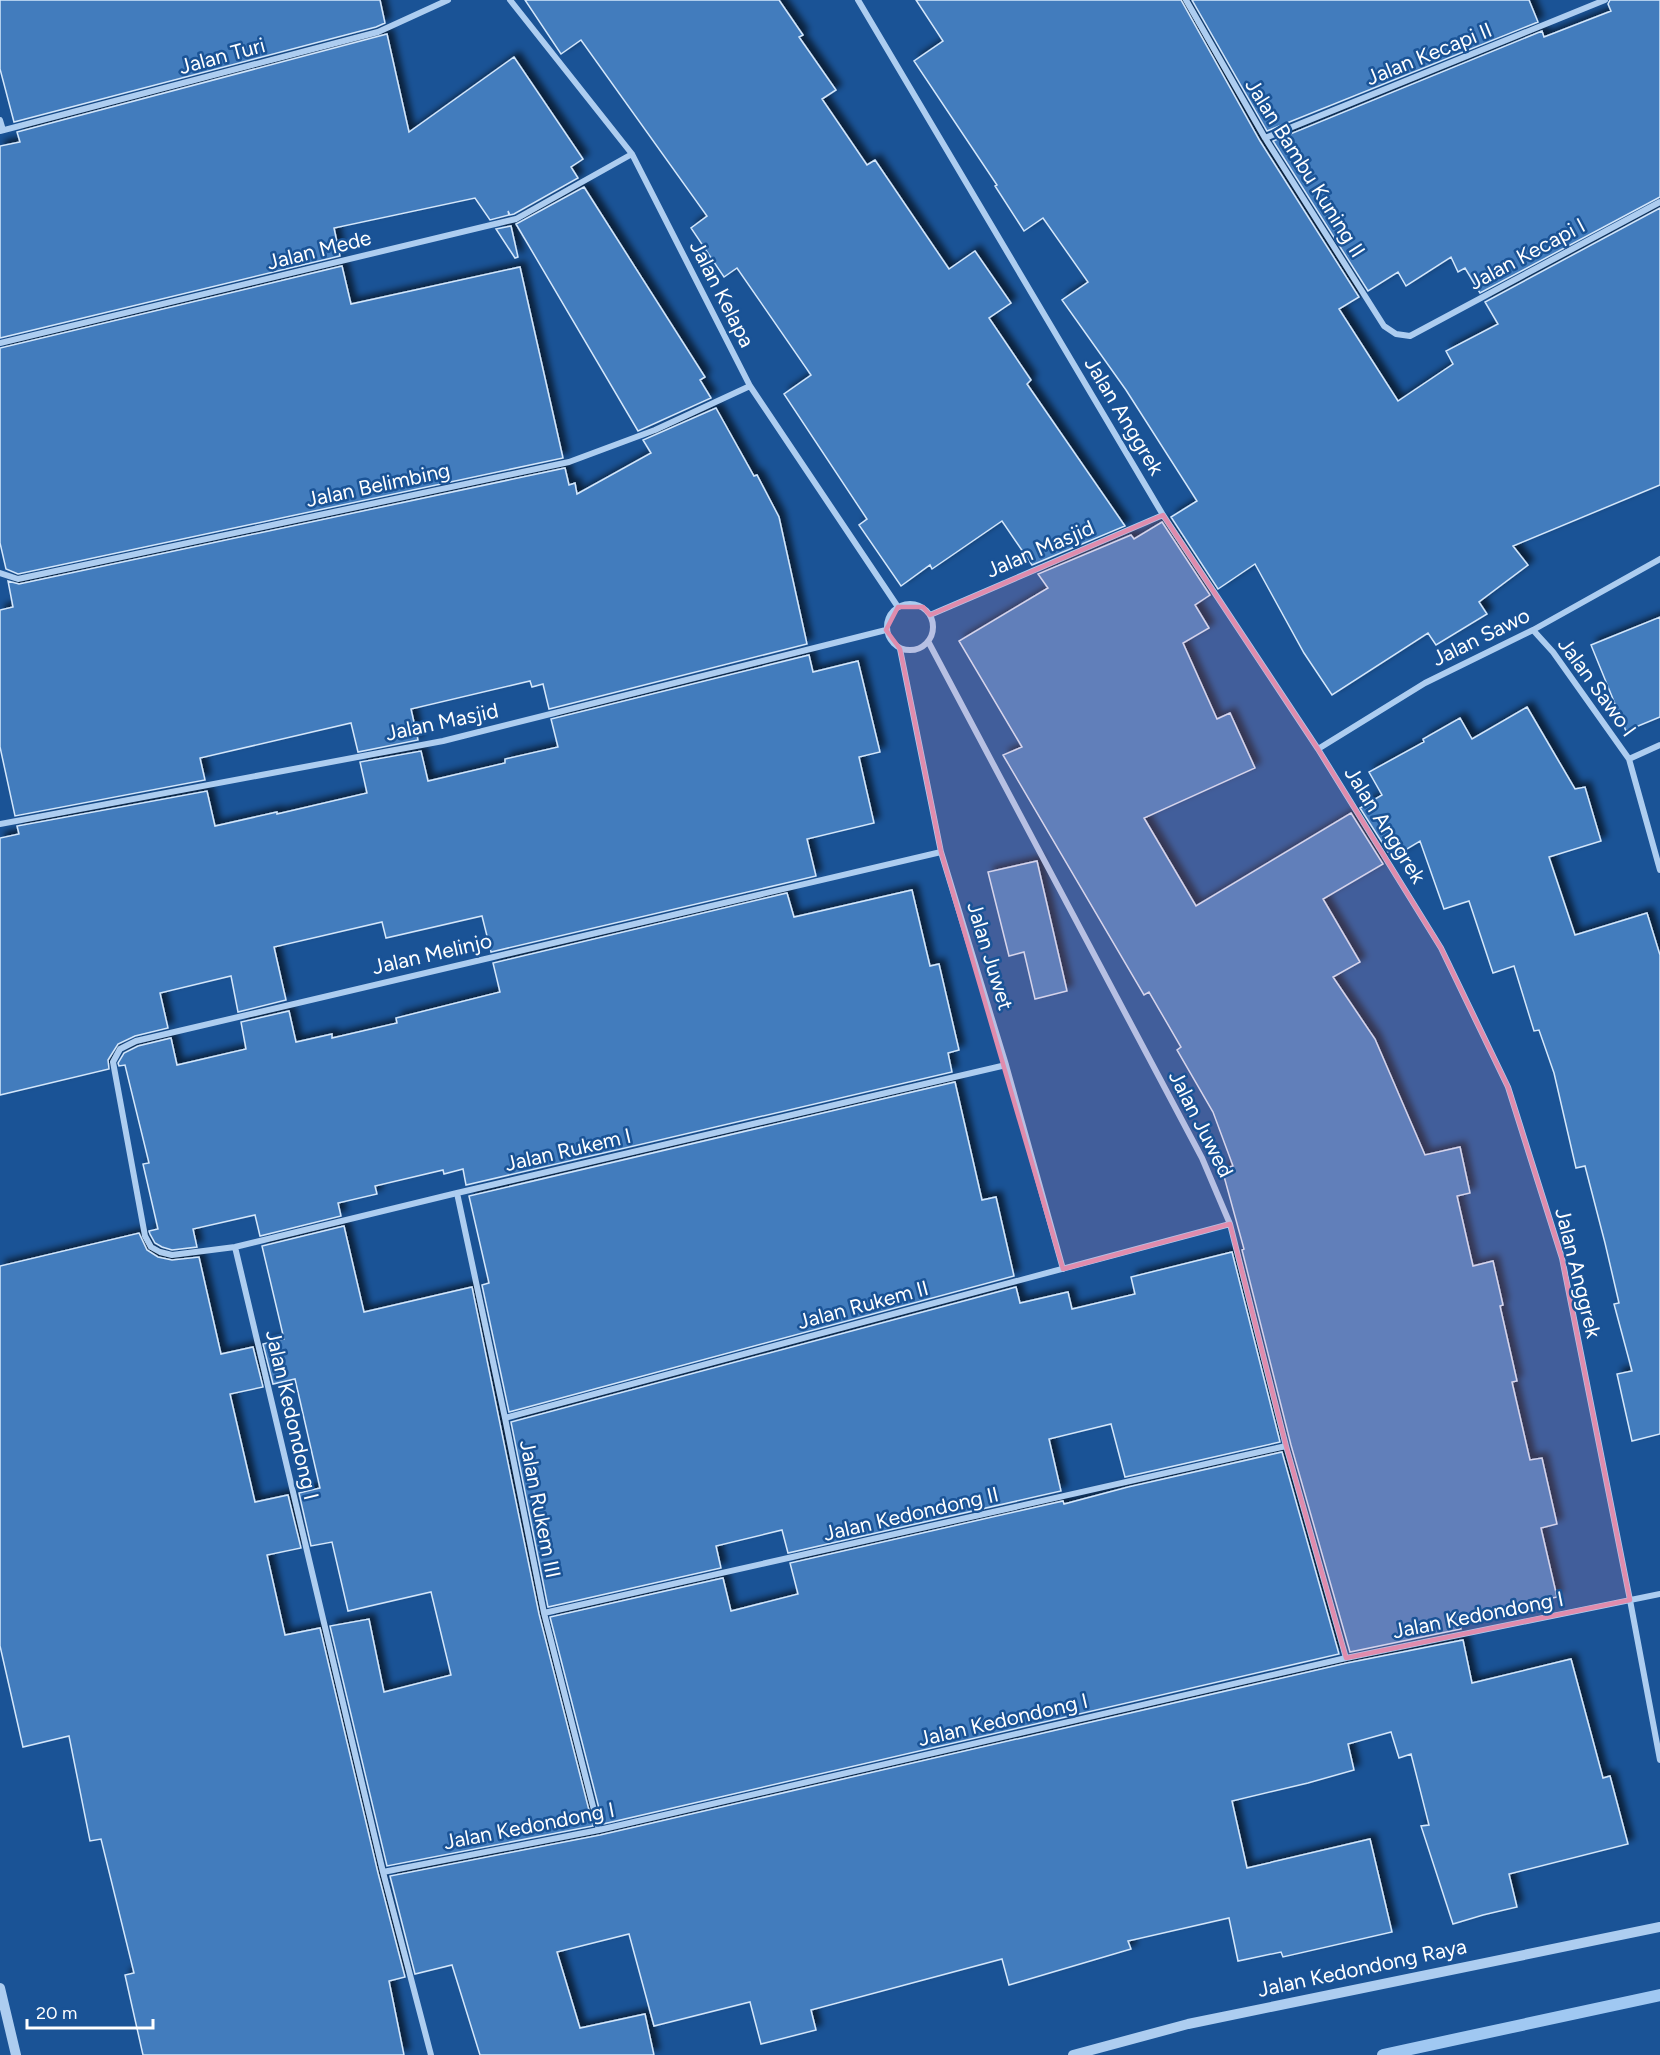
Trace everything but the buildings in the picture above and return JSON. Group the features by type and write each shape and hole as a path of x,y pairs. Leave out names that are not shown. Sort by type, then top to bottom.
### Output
{"street":[{"name":"Jalan Turi","path":"1,131 378,32 448,0"},
{"name":"Jalan Kelapa","path":"510,0 632,154 750,386 898,607"},
{"name":"Jalan Anggrek","path":"858,0 1163,514 1318,749 1441,948 1508,1087 1562,1258 1660,1760"},
{"name":"Jalan Bambu Kuning II","path":"1186,0 1265,138 1384,326 1396,334 1410,336"},
{"name":"Jalan Kecapi II","path":"1265,138 1605,0"},
{"path":"0,120 1,131"},
{"name":"Jalan Mede","path":"0,343 516,219 632,154"},
{"name":"Jalan Kecapi I","path":"1410,336 1660,202"},
{"name":"Jalan Belimbing","path":"1,574 18,579 569,462 655,430 750,386"},
{"name":"Jalan Masjid","path":"930,615 1163,514"},
{"name":"Jalan Sawo","path":"1318,749 1425,683 1533,630 1660,559"},
{"path":"911,604 923,607 930,615 934,626 929,643 908,650 900,649 888,639 886,630 888,620 898,607 911,604"},
{"name":"Jalan Masjid","path":"0,824 443,741 886,630"},
{"name":"Jalan Sawo I","path":"1533,630 1552,652 1629,759 1660,870"},
{"name":"Jalan Juwed","path":"929,643 1202,1158 1230,1224 1286,1446 1346,1658"},
{"name":"Jalan Juwet","path":"900,649 941,852 1006,1065 1063,1269"},
{"path":"1629,759 1660,745"},
{"name":"Jalan Melinjo","path":"145,1236 113,1062 120,1049 136,1041 941,852"},
{"name":"Jalan Rukem I","path":"145,1236 151,1247 172,1255 235,1246 457,1192 1006,1065"},
{"name":"Jalan Rukem III","path":"457,1192 544,1613 598,1830"},
{"name":"Jalan Rukem II","path":"505,1418 1230,1224"},
{"name":"Jalan Kedondong I","path":"235,1246 383,1872 431,2055"},
{"name":"Jalan Kedondong II","path":"544,1613 1286,1446"},
{"name":"Jalan Kedondong I","path":"383,1872 598,1830 1346,1658 1660,1594"},
{"name":"Jalan Kedondong Raya","path":"1073,2055 1188,2024 1660,1927"},
{"path":"0,1988 16,2055"}],"highlighted area":[{"path":"1163,515 1318,749 1441,948 1508,1087 1562,1258 1630,1600 1346,1658 1286,1446 1230,1224 1063,1269 941,852 900,649 886,630 898,607 923,607 930,615"}],"waterway":[{"path":"1383,2055 1660,1995"}]}
